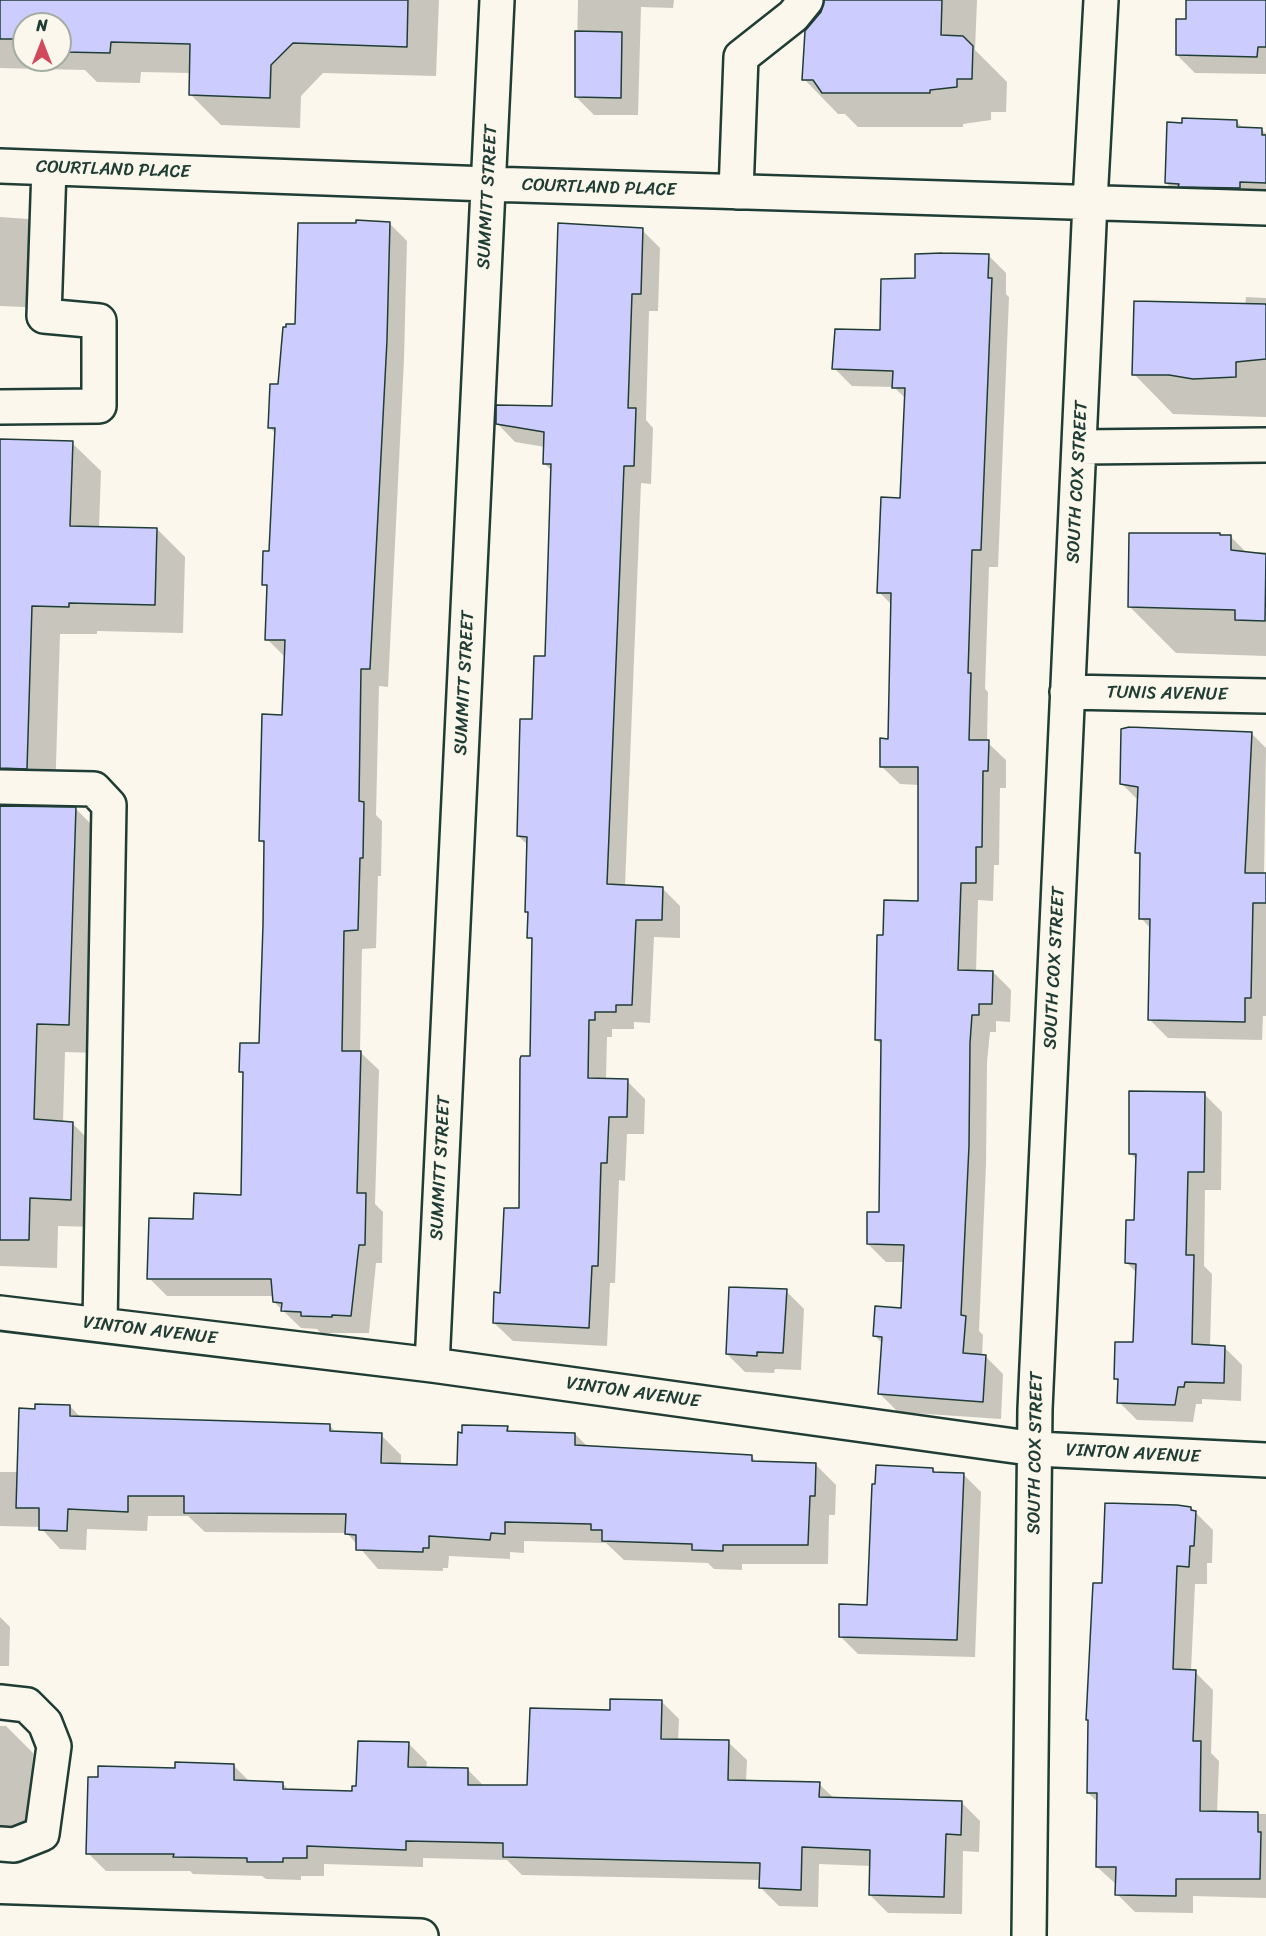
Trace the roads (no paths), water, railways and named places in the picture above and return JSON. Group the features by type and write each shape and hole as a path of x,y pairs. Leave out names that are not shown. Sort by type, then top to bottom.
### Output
{"street":[{"name":"SUMMITT STREET","path":"432,1365 497,0"},
{"path":"736,192 741,57 793,16 806,0"},
{"name":"SOUTH COX STREET","path":"1029,1936 1035,1409 1101,0"},
{"name":"COURTLAND PLACE","path":"0,166 488,184 1266,208"},
{"path":"0,407 99,406 99,321 44,316 49,168"},
{"path":"1081,447 1266,446"},
{"name":"TUNIS AVENUE","path":"1067,692 1266,696"},
{"path":"0,787 94,789 109,805 100,1325"},
{"name":"VINTON AVENUE","path":"0,1313 432,1365 1036,1449 1266,1460"},
{"path":"0,1702 27,1705 45,1723 54,1746 42,1834 15,1845 0,1844"},
{"path":"0,1922 421,1936"}]}
